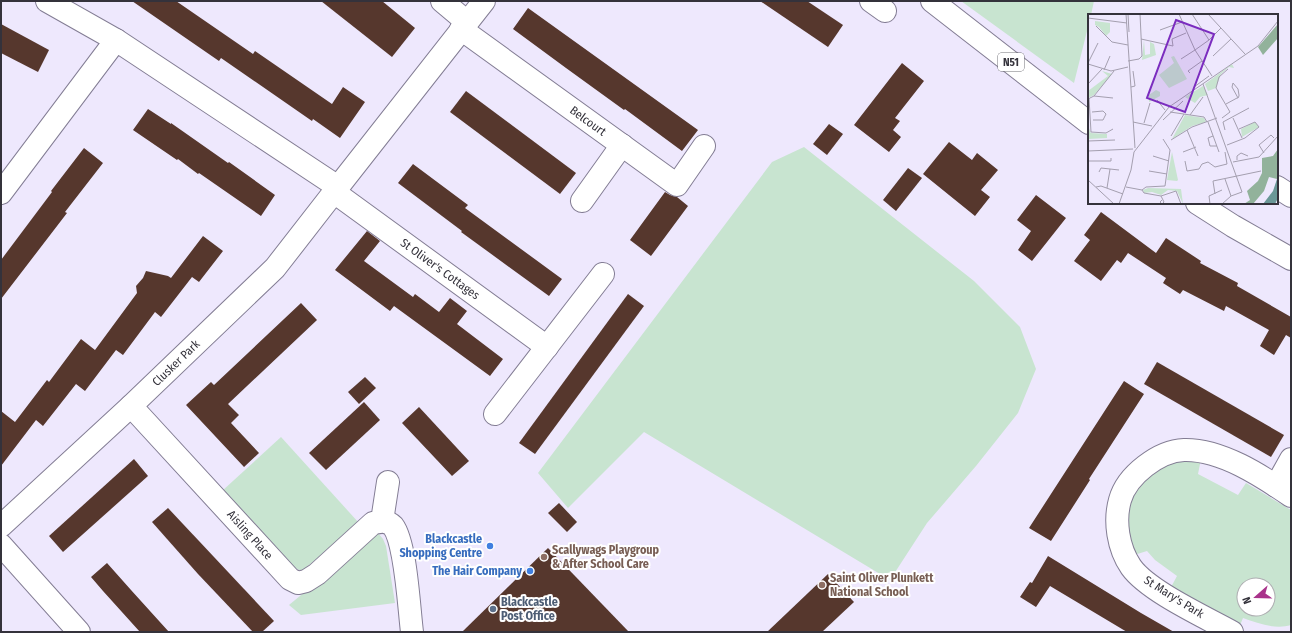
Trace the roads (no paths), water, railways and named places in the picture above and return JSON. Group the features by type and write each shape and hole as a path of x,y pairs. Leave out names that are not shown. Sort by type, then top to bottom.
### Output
{"street":[{"name":"St Oliver's Cottages","path":"47,1 116,40 336,189 547,347"},
{"name":"Belcourt","path":"442,1 464,26 622,146 677,185 704,146"},
{"name":"Clusker Park","path":"1,526 131,406 275,268 484,1"},
{"name":"N51","path":"932,1 1088,122"},
{"path":"1,193 116,40"},
{"path":"582,201 622,146"},
{"path":"1278,188 1291,196"},
{"path":"1199,204 1233,226 1291,259"},
{"path":"495,414 603,274"},
{"name":"Aisling Place","path":"131,406 290,579 298,583 311,578 373,523 382,521"},
{"name":"St Mary's Park","path":"1232,632 1172,599 1147,583 1131,567 1122,550 1118,531 1120,498 1128,484 1137,473 1151,461 1167,454 1183,450 1199,451 1225,458 1251,471 1284,491 1291,460"},
{"path":"388,482 382,521 392,525 398,536 403,557 412,632"},
{"path":"1,545 79,632"}],"place":[{"name":"Blackcastle Shopping Centre","path":"490,546"},
{"name":"Scallywags Playgroup & After School Care","path":"544,557"},
{"name":"The Hair Company","path":"530,571"},
{"name":"Saint Oliver Plunkett National School","path":"822,585"},
{"name":"Blackcastle Post Office","path":"493,609"}]}
